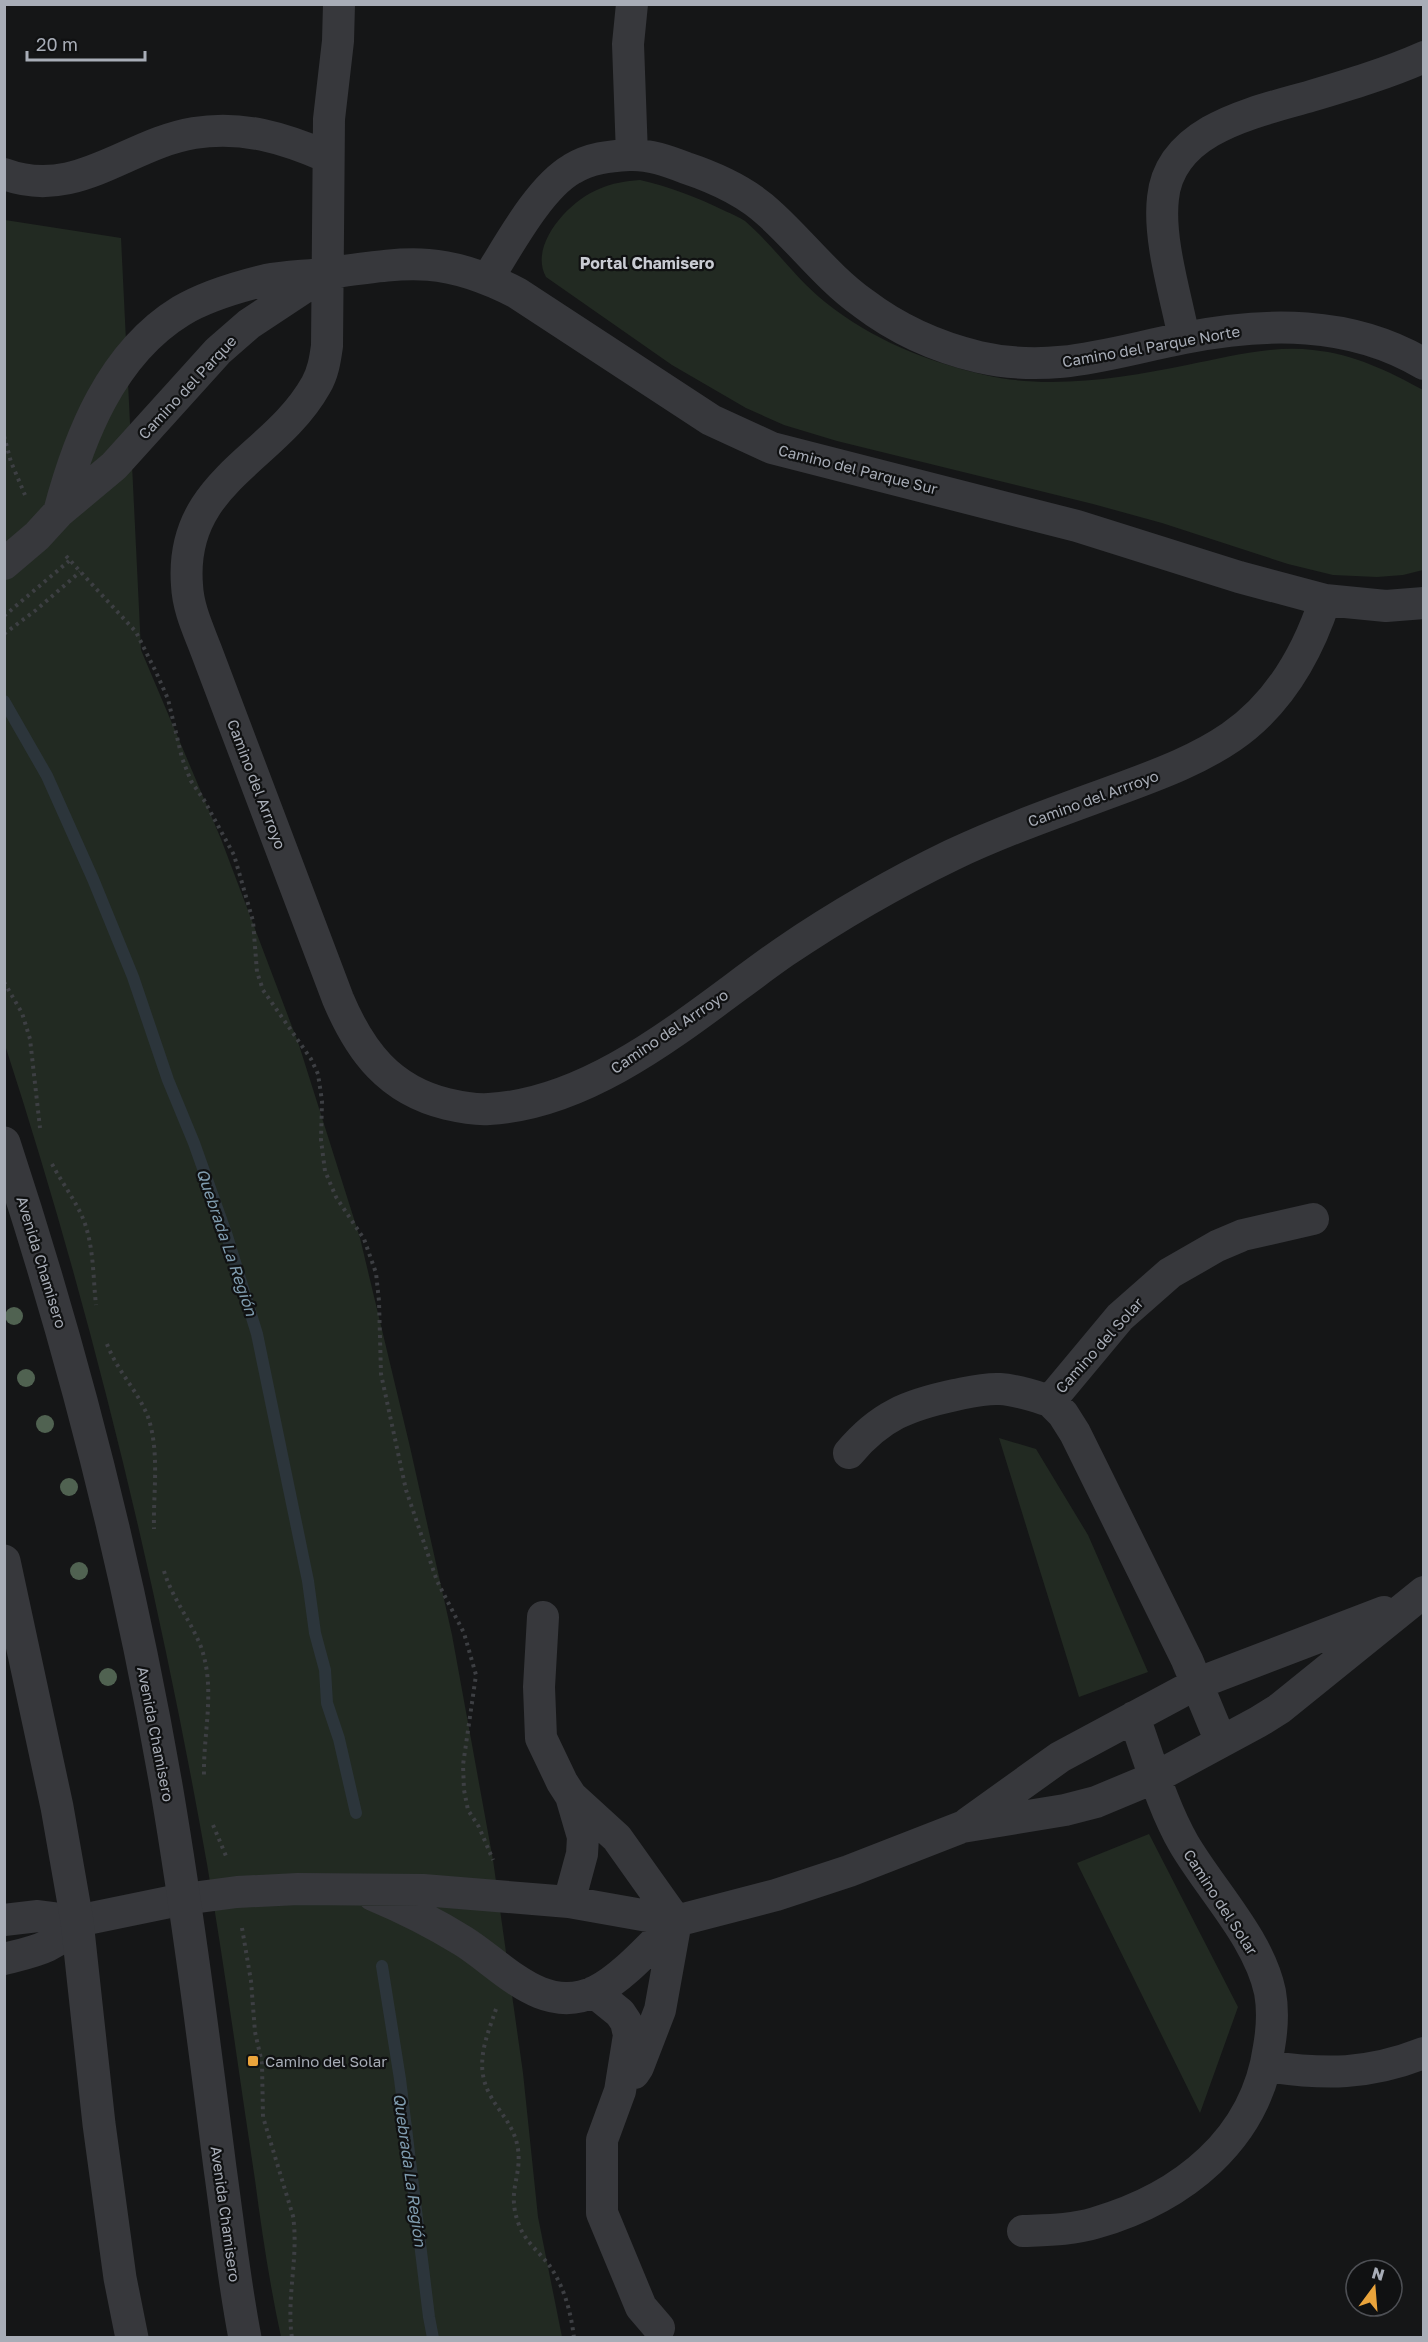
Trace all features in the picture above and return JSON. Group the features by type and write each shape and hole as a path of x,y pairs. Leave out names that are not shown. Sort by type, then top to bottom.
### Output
{"street":[{"name":"Camino del Arrroyo","path":"339,4 338,41 329,119 327,346 324,368 305,402 287,423 222,483 202,510 192,533 187,559 187,585 191,611 348,1022 360,1044 393,1080 438,1102 487,1110 525,1104 570,1090 618,1068 786,951 900,881 1004,832 1166,771 1229,738 1254,719 1275,697 1292,673 1304,654 1325,600"},
{"path":"632,4 628,44 632,155"},
{"path":"1184,338 1162,218 1163,196 1169,175 1179,157 1194,141 1249,114 1424,57"},
{"path":"4,174 46,181 66,179 91,173 172,138 216,131 238,131 275,137 328,157"},
{"name":"Camino del Parque Norte","path":"488,278 531,212 561,177 589,161 632,155 659,158 706,175 741,193 769,212 861,302 915,335 978,357 1007,362 1067,362 1234,329 1269,327 1315,328 1348,334 1381,344 1424,364"},
{"name":"Camino del Parque Sur","path":"327,273 385,265 426,263 467,271 488,278 518,293 711,420 772,448 1077,526 1239,577 1325,600 1386,606 1424,603"},
{"name":"Camino del Parque","path":"59,512 75,458 86,431 114,377 146,337 181,311 224,293 267,280 327,273"},
{"name":"Camino del Parque","path":"4,564 37,536 59,512 114,466 218,351 282,300 327,273"},
{"name":"Avenida Chamisero","path":"4,1143 62,1329 109,1509 148,1690 184,1899 229,2247 245,2337"},
{"name":"Camino del Solar","path":"1050,1401 1120,1317 1170,1273 1217,1246 1243,1235 1312,1219"},
{"name":"Camino del Solar","path":"849,1453 864,1435 882,1421 921,1402 984,1389 1001,1389 1050,1401 1063,1414 1075,1433 1187,1660 1221,1742"},
{"path":"4,1561 57,1808 77,1921 99,2124 120,2278 132,2337"},
{"path":"962,1827 1060,1757 1196,1683 1415,1598"},
{"path":"4,1920 39,1916 77,1921 184,1899 237,1892 289,1889 423,1890 569,1902 676,1921 776,1895 962,1827 1065,1810 1096,1802 1156,1777 1258,1722 1279,1708 1415,1598"},
{"path":"543,1617 539,1687 541,1738 571,1796 617,1838 676,1921 660,2010 638,2067 620,2091"},
{"name":"Camino del Solar","path":"1023,2231 1058,2230 1093,2224 1126,2213 1161,2197 1193,2175 1217,2154 1238,2129 1254,2103 1266,2066 1271,2034 1270,1993 1259,1962 1245,1935 1182,1840 1134,1717"},
{"path":"569,1902 582,1854 583,1837 571,1796"},
{"path":"360,1890 415,1913 465,1942 523,1986 552,1996 577,1997 594,1992 618,1975 676,1921"},
{"path":"4,1959 58,1942 77,1921"},
{"path":"594,1992 620,2013 626,2022 629,2035 620,2091 602,2140 602,2213 641,2307 659,2328"},
{"path":"1266,2066 1327,2072 1358,2071 1394,2064 1424,2053"}],"path":[{"path":"4,436 11,462 25,495"},
{"path":"4,616 69,561 80,572 136,632 168,699 182,758 191,781 234,855 253,921 257,972 263,990 311,1059 318,1074 322,1101 321,1140 325,1171 336,1197 364,1239 376,1274 381,1374 406,1490 437,1581 464,1633 476,1675 463,1765 464,1790 468,1810 492,1855 503,1897"},
{"path":"4,634 80,572"},
{"path":"502,1969 497,2008 482,2048 483,2072 488,2092 509,2123 515,2137 518,2163 512,2192 517,2219 529,2242 560,2283 572,2319 574,2337"}],"shaded area":[{"path":"640,180 694,197 743,220 766,241 814,293 843,315 881,338 921,356 985,375 1035,382 1112,378 1250,353 1297,349 1343,355 1397,376 1423,390 1423,570 1403,575 1377,577 1333,575 1288,564 1162,523 1093,504 837,441 784,425 746,408 672,365 546,277 542,264 543,251 547,238 565,213 576,203 599,189"},
{"path":"5,220 121,238 141,650 221,839 299,1045 360,1238 452,1635 493,1860 523,2073 538,2217 562,2337 281,2337 263,2240 207,1864 167,1657 94,1349 37,1146 5,1045"},
{"path":"999,1438 1036,1449 1088,1535 1148,1672 1079,1697"},
{"path":"1149,1834 1238,2007 1200,2113 1077,1863"}],"waterway":[{"name":"Quebrada La Región","path":"4,701 47,776 93,879 133,977 168,1080 194,1143 227,1236 257,1334 308,1581 315,1633 325,1670 327,1703 339,1739 356,1813"},
{"name":"Quebrada La Región","path":"382,1966 400,2079 433,2338"}],"place":[{"name":"Camino del Solar","path":"253,2061"}],"district":[{"name":"Portal Chamisero","path":"647,263"}]}
